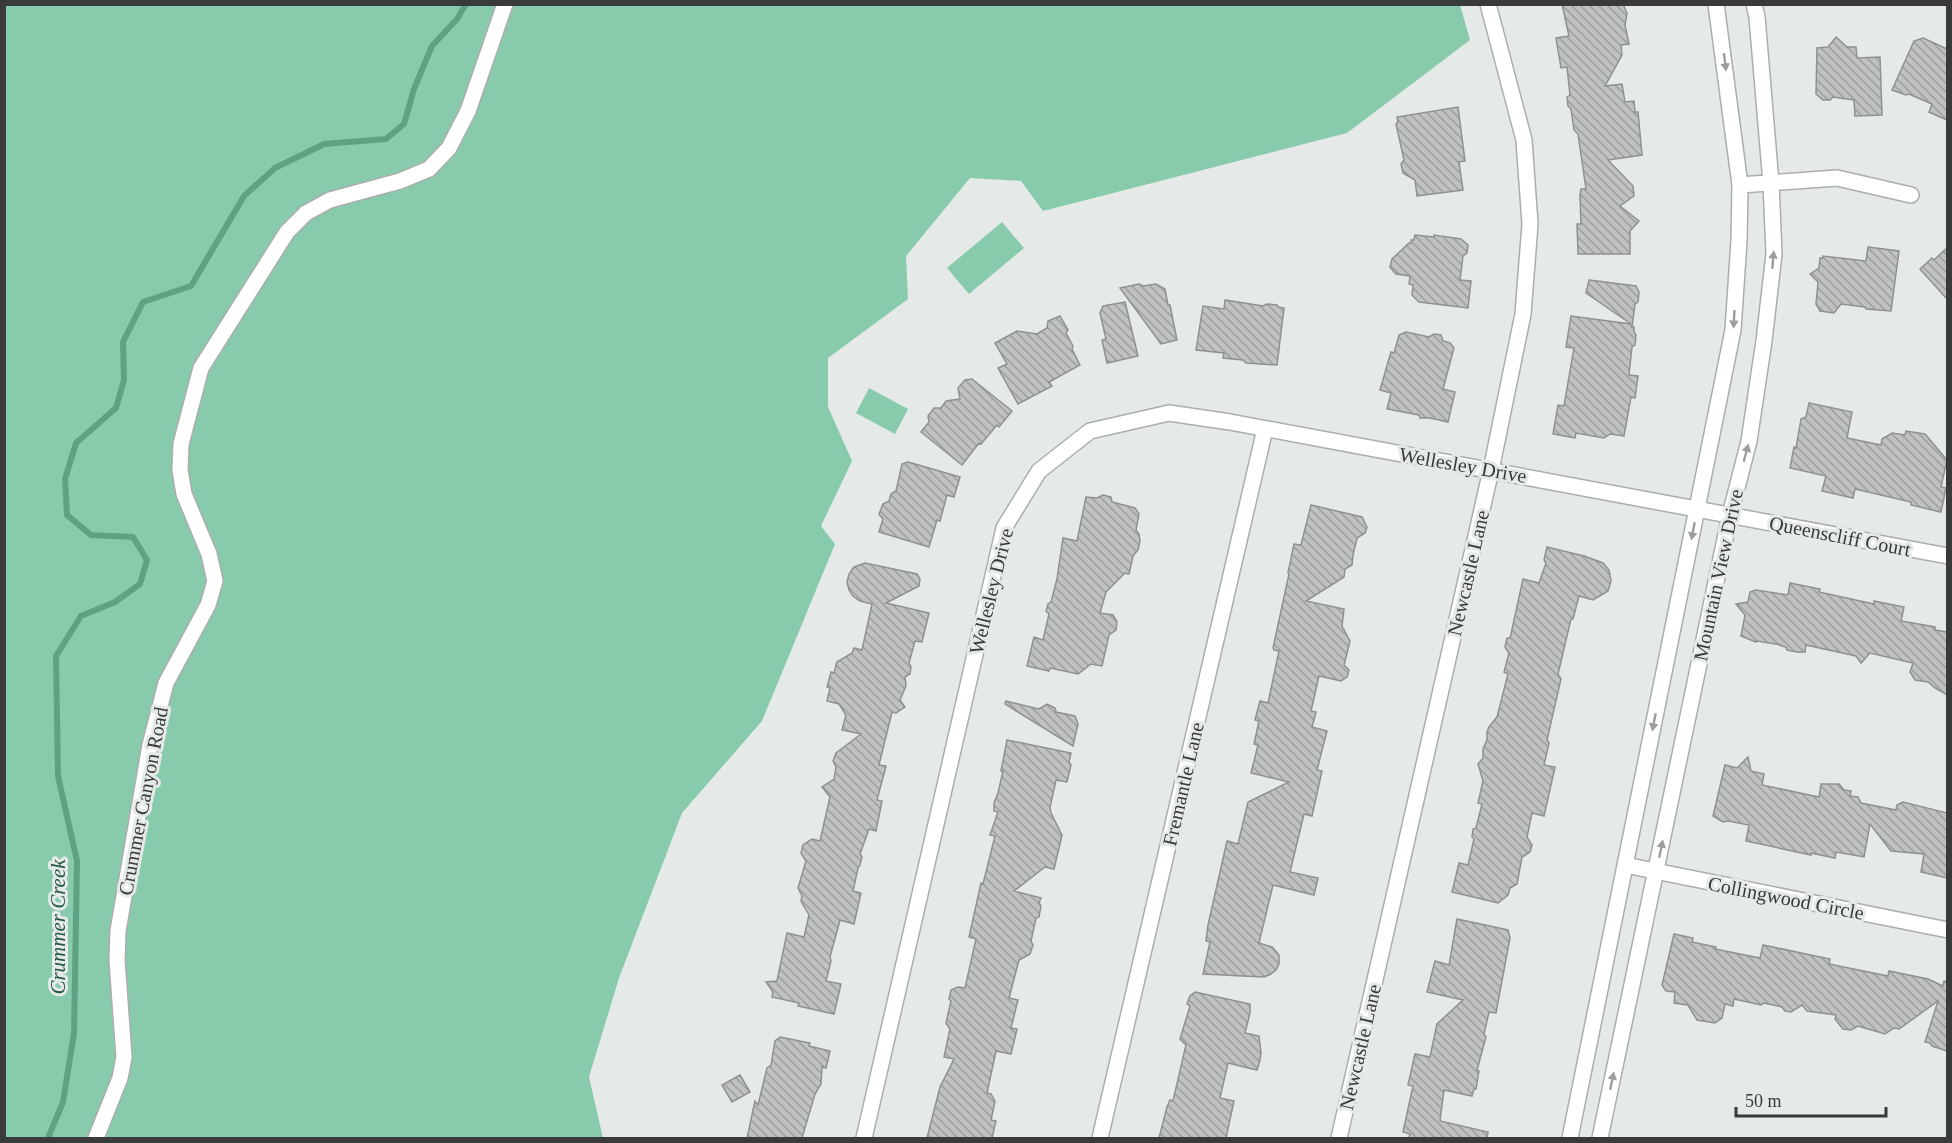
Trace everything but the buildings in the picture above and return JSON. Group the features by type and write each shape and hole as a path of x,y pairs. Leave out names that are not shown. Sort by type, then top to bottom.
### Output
{"street":[{"name":"Crummer Canyon Road","path":"96,1138 120,1078 124,1057 117,960 118,931 150,745 166,683 208,605 215,581 209,554 184,494 180,470 181,444 201,368 287,232 306,213 330,200 400,181 429,169 449,148 468,111 505,4"},
{"name":"Newcastle Lane","path":"1339,1138 1491,470 1523,314 1530,224 1524,140 1488,4"},
{"name":"Mountain View Drive","path":"1570,1138 1734,330 1740,185 1716,4"},
{"name":"Mountain View Drive","path":"1600,1138 1730,515 1749,441 1764,341 1774,254 1771,183 1754,4"},
{"path":"1740,185 1838,178 1911,195"},
{"name":"Wellesley Drive","path":"864,1138 1004,528 1039,471 1090,431 1169,413 1697,509"},
{"name":"Fremantle Lane","path":"1100,1138 1265,429"},
{"name":"Queenscliff Court","path":"1697,509 1947,556"},
{"name":"Collingwood Circle","path":"1625,865 1947,930"}],"green space":[{"path":"5,5 1460,5 1470,40 1347,133 1043,211 1021,181 970,178 906,256 908,299 828,358 828,407 852,461 821,526 835,544 762,721 682,813 619,978 589,1077 603,1138 5,1138"},
{"path":"1002,222 1024,248 969,294 947,268"},
{"path":"869,388 908,409 895,434 856,413"}],"waterway":[{"name":"Crummer Creek","path":"48,1138 63,1102 74,1033 77,861 58,776 56,656 81,616 115,602 140,584 147,560 133,537 91,535 67,515 65,479 76,443 116,408 124,380 123,342 143,302 191,286 244,196 275,168 324,144 386,139 404,124 414,89 432,46 457,19 466,4"}]}
